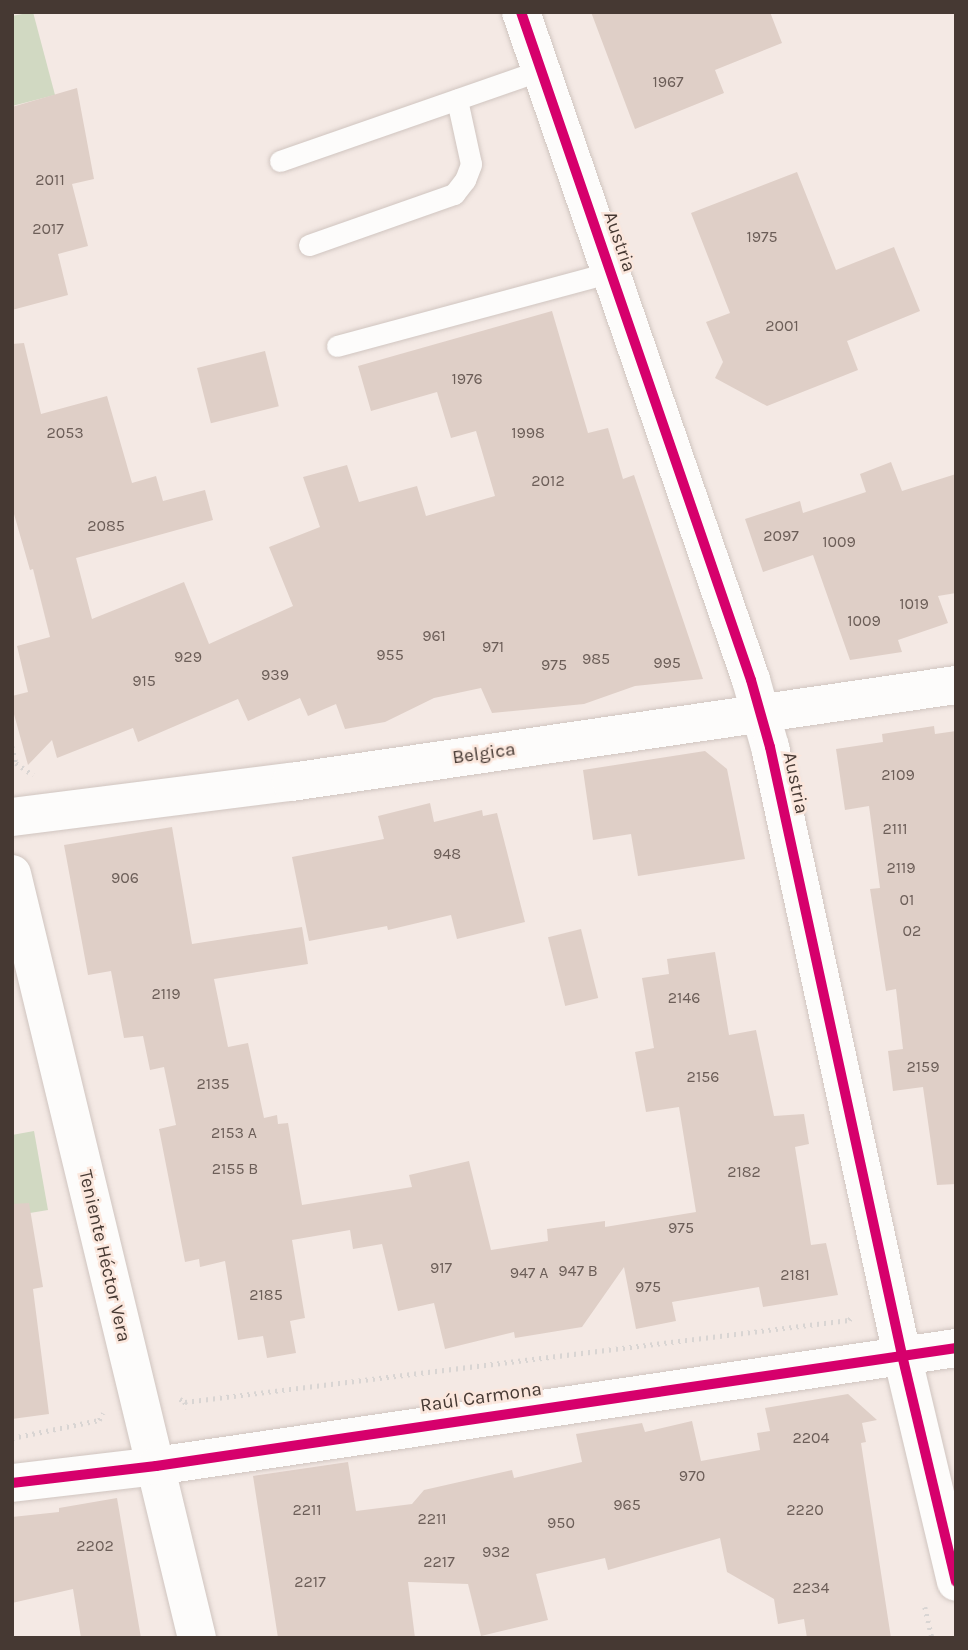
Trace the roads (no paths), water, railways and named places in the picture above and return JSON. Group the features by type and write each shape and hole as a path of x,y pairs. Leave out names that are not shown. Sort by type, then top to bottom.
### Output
{"street":[{"name":"Austria","path":"522,12 760,714 902,1354 939,1590"},
{"name":"Belgica","path":"12,817 291,782 956,685"},
{"name":"Teniente Héctor Vera","path":"12,874 197,1638"},
{"name":"Raúl Carmona","path":"12,1483 156,1466 956,1348"}],"lane":[{"path":"280,161 542,71"},
{"path":"309,245 454,194 465,180 471,164 457,100"},
{"path":"337,346 611,272"}]}
